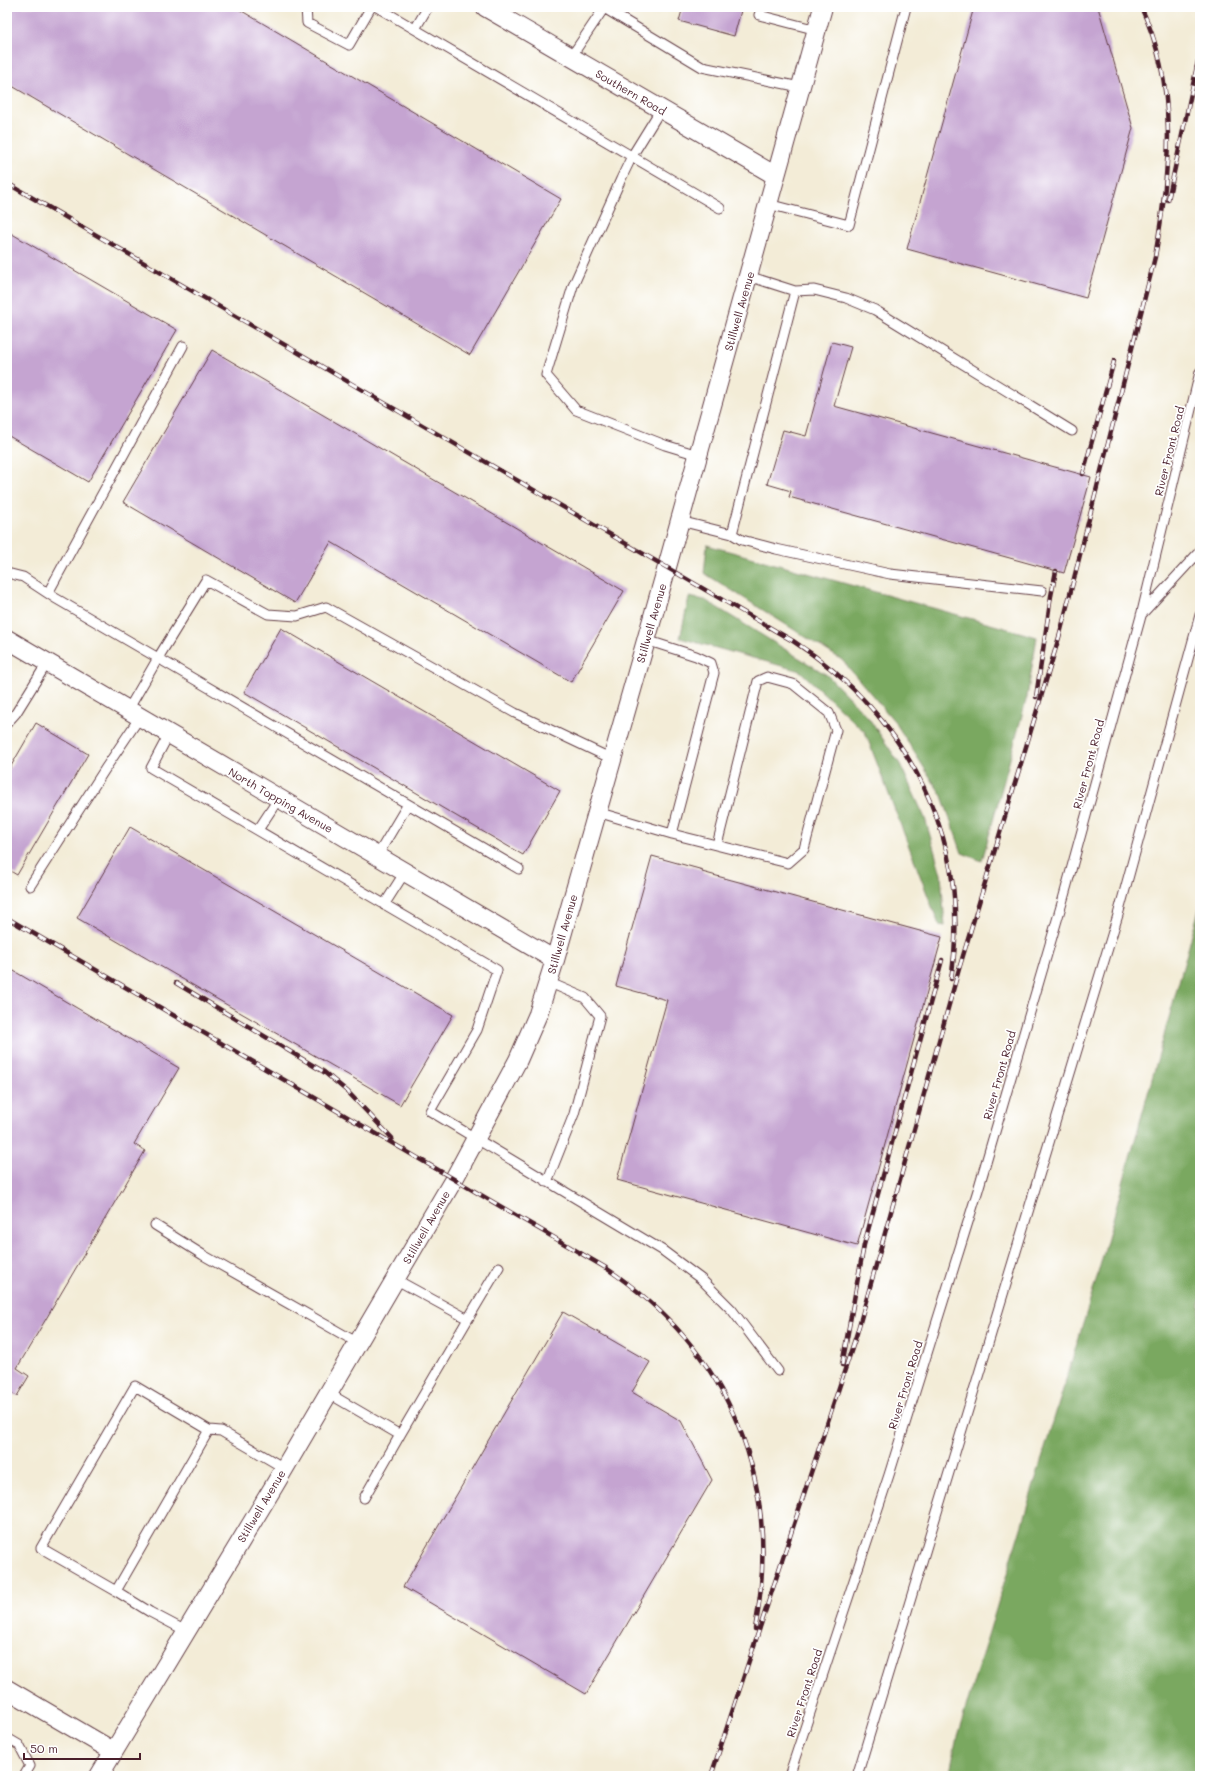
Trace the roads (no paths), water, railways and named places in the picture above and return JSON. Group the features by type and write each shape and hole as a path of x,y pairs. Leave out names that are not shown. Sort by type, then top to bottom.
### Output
{"street":[{"name":"Southern Road","path":"485,7 776,176"},
{"name":"Stillwell Avenue","path":"100,1776 113,1751 358,1343 475,1140 518,1060 538,1014 555,960 680,521 823,7"},
{"name":"North Topping Avenue","path":"7,639 555,960"},
{"path":"7,1689 113,1751"}],"lane":[{"path":"306,7 307,23 349,45 372,7"},
{"path":"377,7 720,208"},
{"path":"415,29 428,7"},
{"path":"762,7 759,15 817,30"},
{"path":"768,204 849,225 906,7"},
{"path":"571,57 604,8 702,67 800,88"},
{"path":"661,109 632,156 573,286 546,375 576,410 665,445 698,454"},
{"path":"748,276 795,291 814,290 846,298 875,310 1072,431"},
{"path":"732,534 795,291"},
{"path":"48,593 183,346"},
{"name":"River Front Road","path":"789,1776 890,1474 978,1190 1062,903 1141,616 1200,372"},
{"path":"680,521 732,534 742,540 776,549 890,574 1042,591"},
{"path":"1141,616 1200,551"},
{"path":"7,573 23,577 158,658 519,869"},
{"path":"30,886 107,766 134,714 158,658 206,580 268,614 297,616 326,607 515,712 612,759"},
{"path":"857,1776 1118,915 1200,616"},
{"path":"646,640 696,656 711,664 714,673 672,834"},
{"path":"7,723 16,712 47,663"},
{"path":"597,812 672,834 788,863 804,849 836,730 829,713 793,684 767,677 758,681 717,845"},
{"path":"169,734 151,768 497,970 477,1030 430,1111 475,1140 662,1250 701,1279 732,1310 778,1371"},
{"path":"258,830 279,798"},
{"path":"377,856 408,804"},
{"path":"384,905 405,872"},
{"path":"547,1182 574,1114 600,1016 585,998 548,982"},
{"path":"155,1226 358,1343"},
{"path":"364,1498 499,1267"},
{"path":"395,1279 468,1319"},
{"path":"186,1631 150,1612 41,1548 135,1386 210,1430 221,1431 284,1468"},
{"path":"328,1393 400,1435"},
{"path":"116,1591 210,1430"},
{"path":"7,1738 19,1745 30,1766 24,1776"}],"railway":[{"path":"711,1776 857,1333 959,969 1060,634 1155,257 1164,193 1168,130 1166,99 1161,68 1153,37 1141,7"},
{"path":"1168,200 1200,52"},
{"path":"7,183 793,641 834,671 869,706 899,744 923,786 941,831 952,879 955,928 951,979"},
{"path":"1083,474 1114,361"},
{"path":"1036,697 1056,571"},
{"path":"7,918 606,1268 649,1302 686,1339 715,1380 738,1424 753,1472 761,1522 762,1574 755,1629"},
{"path":"842,1365 864,1245 942,960"},
{"path":"176,983 324,1072 348,1092 392,1138"}]}
